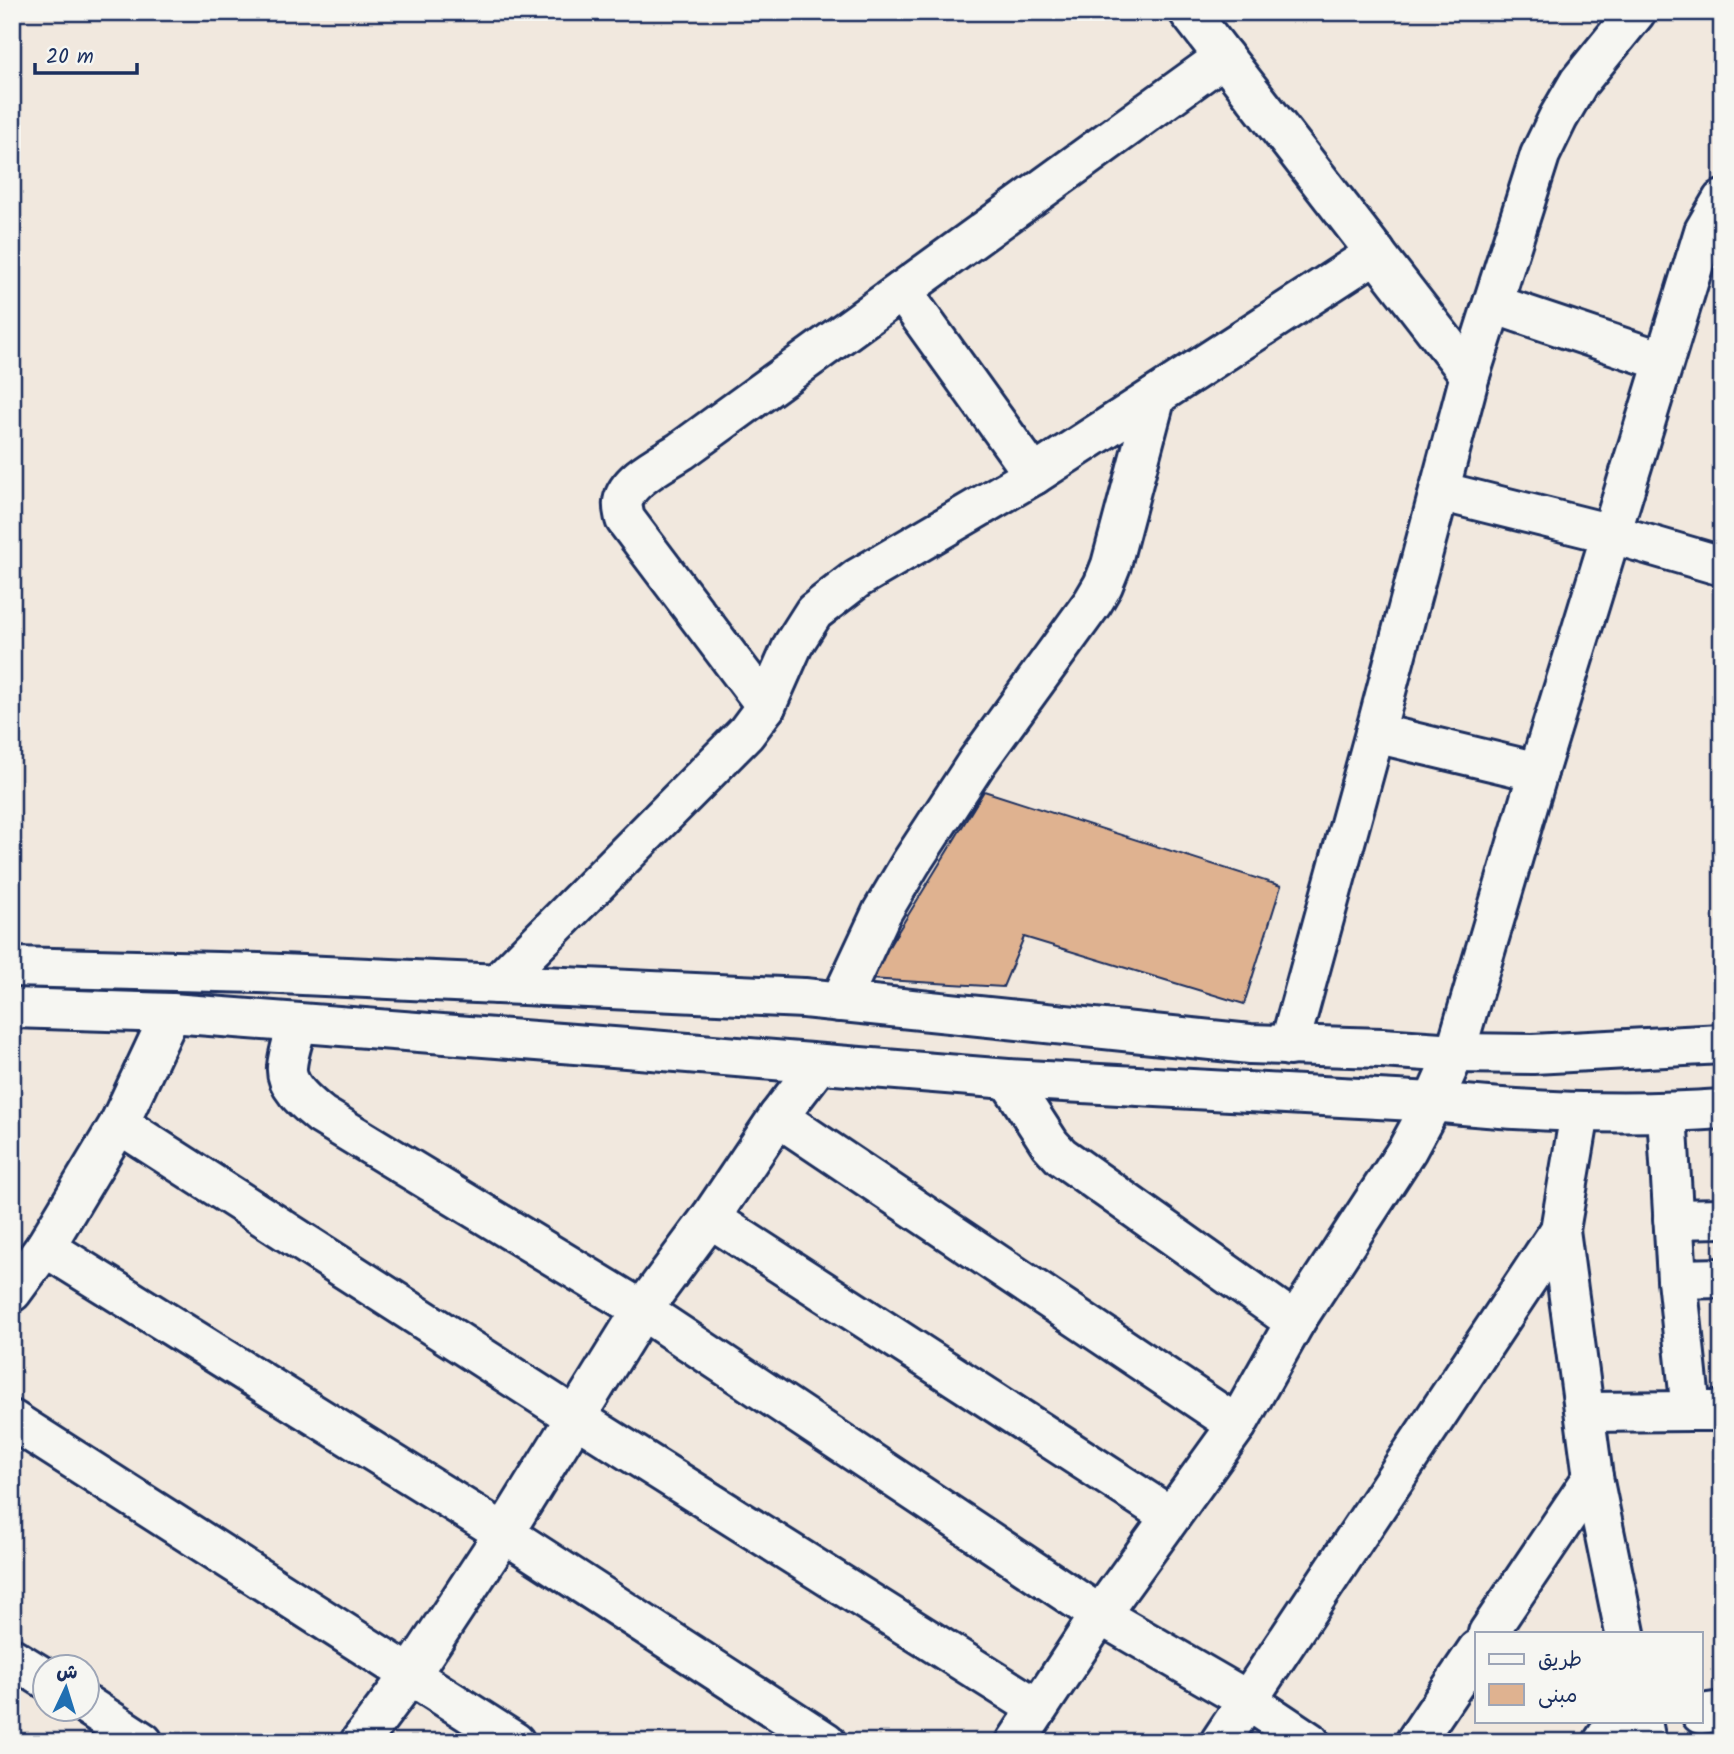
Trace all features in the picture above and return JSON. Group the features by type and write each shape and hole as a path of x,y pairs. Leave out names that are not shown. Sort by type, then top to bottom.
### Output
{"street":[{"path":"1189,12 1470,375"},
{"path":"1289,1046 1470,375 1540,155 1579,82 1636,12"},
{"path":"765,706 625,519 623,502 628,490 638,479 681,451 1224,57"},
{"path":"1016,1742 1100,1615 1237,1425 1295,1322 1406,1150 1433,1102 1455,1053 1664,361 1716,222"},
{"path":"497,984 746,733 765,706 793,645 814,612 858,578 1034,475 1376,253"},
{"path":"902,291 1034,475"},
{"path":"1493,304 1664,361"},
{"path":"840,1002 882,912 911,863 977,762 1080,621 1103,585 1111,565 1156,396"},
{"path":"1439,491 1612,534 1722,566"},
{"path":"1375,733 1538,772"},
{"path":"12,967 259,973 804,998 1289,1046 1533,1054 1722,1044"},
{"path":"12,1008 171,1013 1008,1079 1433,1102 1495,1108 1580,1113 1667,1113 1722,1109"},
{"path":"12,1292 45,1247 119,1124 171,1013"},
{"path":"297,1024 286,1070 290,1082 303,1099 321,1115 642,1311 1100,1615 1247,1700 1310,1742"},
{"path":"360,1742 411,1674 504,1533 642,1311 710,1219 778,1117 818,1065"},
{"path":"1008,1079 1050,1144 1061,1156 1295,1322"},
{"path":"1580,1113 1560,1230 1593,1477 1625,1632"},
{"path":"1585,1412 1707,1411 1677,1279 1667,1113"},
{"path":"778,1117 1237,1425"},
{"path":"119,1124 575,1417 1037,1708"},
{"path":"1673,1219 1722,1218"},
{"path":"710,1219 1170,1516"},
{"path":"1220,1742 1560,1230"},
{"path":"45,1247 504,1533 827,1742"},
{"path":"1677,1279 1722,1278"},
{"path":"12,1420 515,1742"},
{"path":"1489,1632 1593,1477"},
{"path":"1415,1742 1475,1653"},
{"path":"12,1658 32,1670"},
{"path":"1702,1714 1722,1710"},
{"path":"102,1715 144,1742"},
{"path":"1603,1742 1642,1726"}],"building":[{"path":"984,791 1281,886 1244,1004 1024,937 1003,987 869,979"}]}
